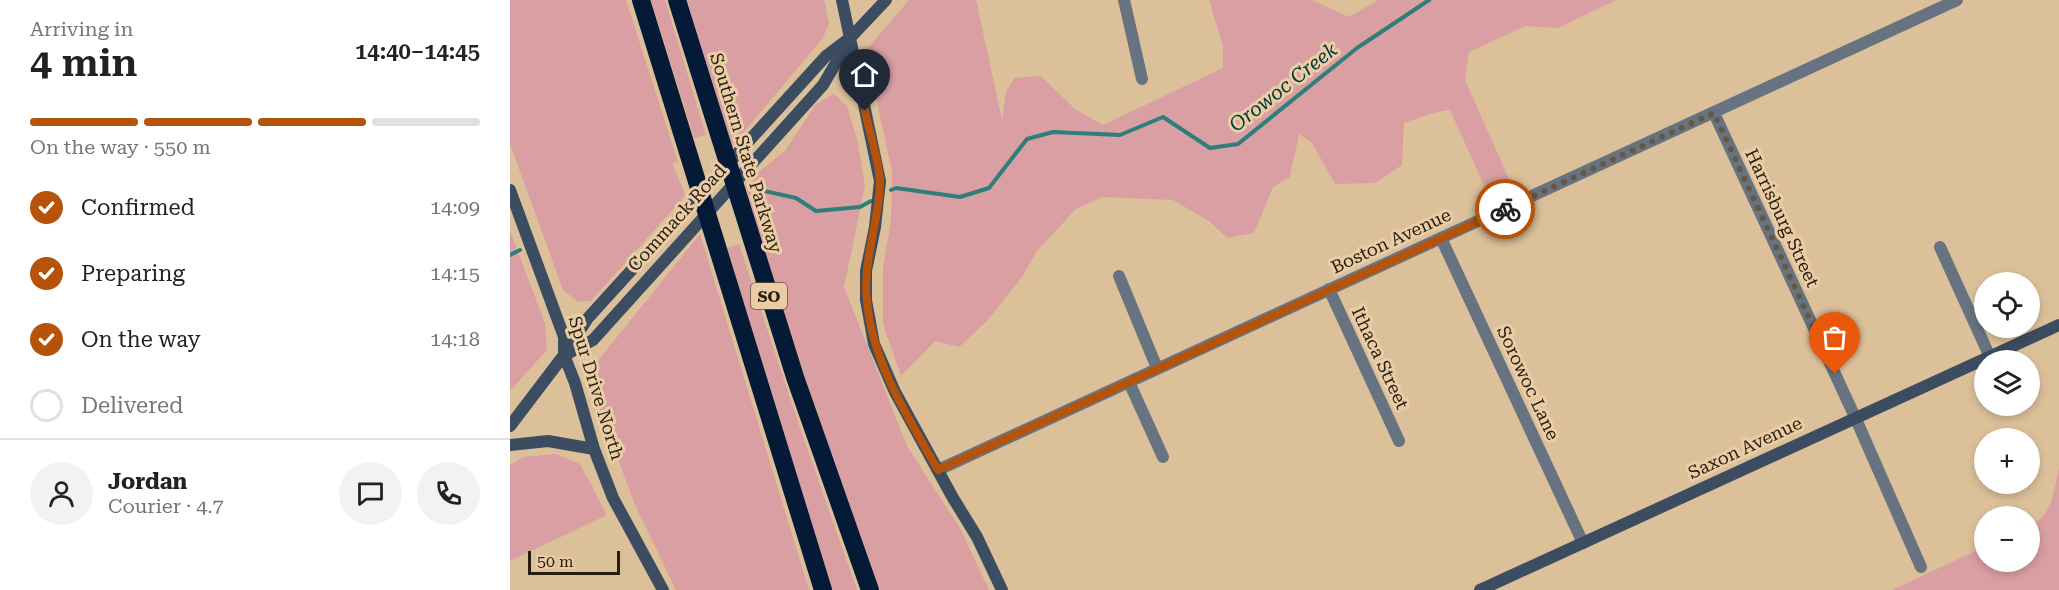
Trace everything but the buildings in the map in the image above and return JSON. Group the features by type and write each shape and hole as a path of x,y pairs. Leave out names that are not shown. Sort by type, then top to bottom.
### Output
{"highway":[{"name":"SO","path":"641,0 823,590"},
{"name":"Southern State Parkway","path":"677,0 795,377 870,590"}],"street":[{"path":"842,0 880,181 875,227 866,271 866,300 874,344 895,392 976,537 1002,590"},
{"name":"Commack Road","path":"510,426 564,356 588,318 826,56 850,37 886,0"},
{"path":"1124,0 1143,79"},
{"name":"Boston Avenue","path":"938,470 1957,0"},
{"name":"Commack Road","path":"564,356 593,339 823,85 850,37"},
{"name":"Harrisburg Street","path":"1714,113 1855,417 1921,567"},
{"name":"Spur Drive North","path":"510,190 564,337 564,356 575,383 594,449 613,498 663,590"},
{"name":"Sorowoc Lane","path":"1441,238 1583,543"},
{"path":"1940,247 1987,350"},
{"path":"1119,276 1157,368"},
{"name":"Ithaca Street","path":"1329,289 1399,441"},
{"name":"Saxon Avenue","path":"2005,350 2059,325"},
{"name":"Saxon Avenue","path":"1480,590 1974,364"},
{"path":"1129,382 1164,457"},
{"path":"510,445 548,441 594,449"}],"shaded area":[{"path":"510,0 626,0 678,162 672,163 685,194 684,197 591,301 578,302 563,290 510,144"},
{"path":"651,0 665,0 706,135 694,138"},
{"path":"687,0 824,0 829,23 823,38 732,146"},
{"path":"909,0 976,0 1002,120 1006,92 1014,78 1041,76 1075,109 1103,125 1223,68 1223,46 1209,0 1312,0 1349,17 1378,0 1616,0 1558,28 1525,26 1469,52 1465,80 1510,181 1488,194 1450,110 1404,123 1402,165 1375,183 1335,184 1312,143 1299,134 1290,177 1273,187 1254,233 1227,238 1209,221 1173,200 1102,197 1076,209 1037,251 1022,277 987,321 959,347 935,341 901,376 883,324 883,268 891,221 892,172 866,50"},
{"path":"834,94 847,106 857,139 865,186 844,287 907,446 961,530 989,590 880,590 775,286 745,183 785,151 816,104"},
{"path":"510,231 545,323 547,350 510,391"},
{"path":"700,234 809,590 676,590 635,505 590,384 588,373"},
{"path":"739,244 857,590 832,590 727,248"},
{"path":"555,454 580,464 607,515 510,561 510,465 523,457"},
{"path":"2059,467 2059,590 1892,590 1974,552 1974,572 2040,572 2040,519 2048,509"}],"waterway":[{"name":"Orowoc Creek","path":"891,190 896,188 960,197 989,188 1027,139 1053,132 1120,135 1163,117 1210,148 1238,144 1357,48 1429,0"},
{"name":"Orowoc Creek","path":"751,188 796,198 816,211 860,207 871,201"},
{"name":"Orowoc Creek","path":"510,255 520,250"}],"way so far":[{"path":"1505,209 1714,113 1835,374"}],"route":[{"path":"865,111 880,181 875,227 866,271 866,300 874,344 895,392 938,470 1505,209"}]}
